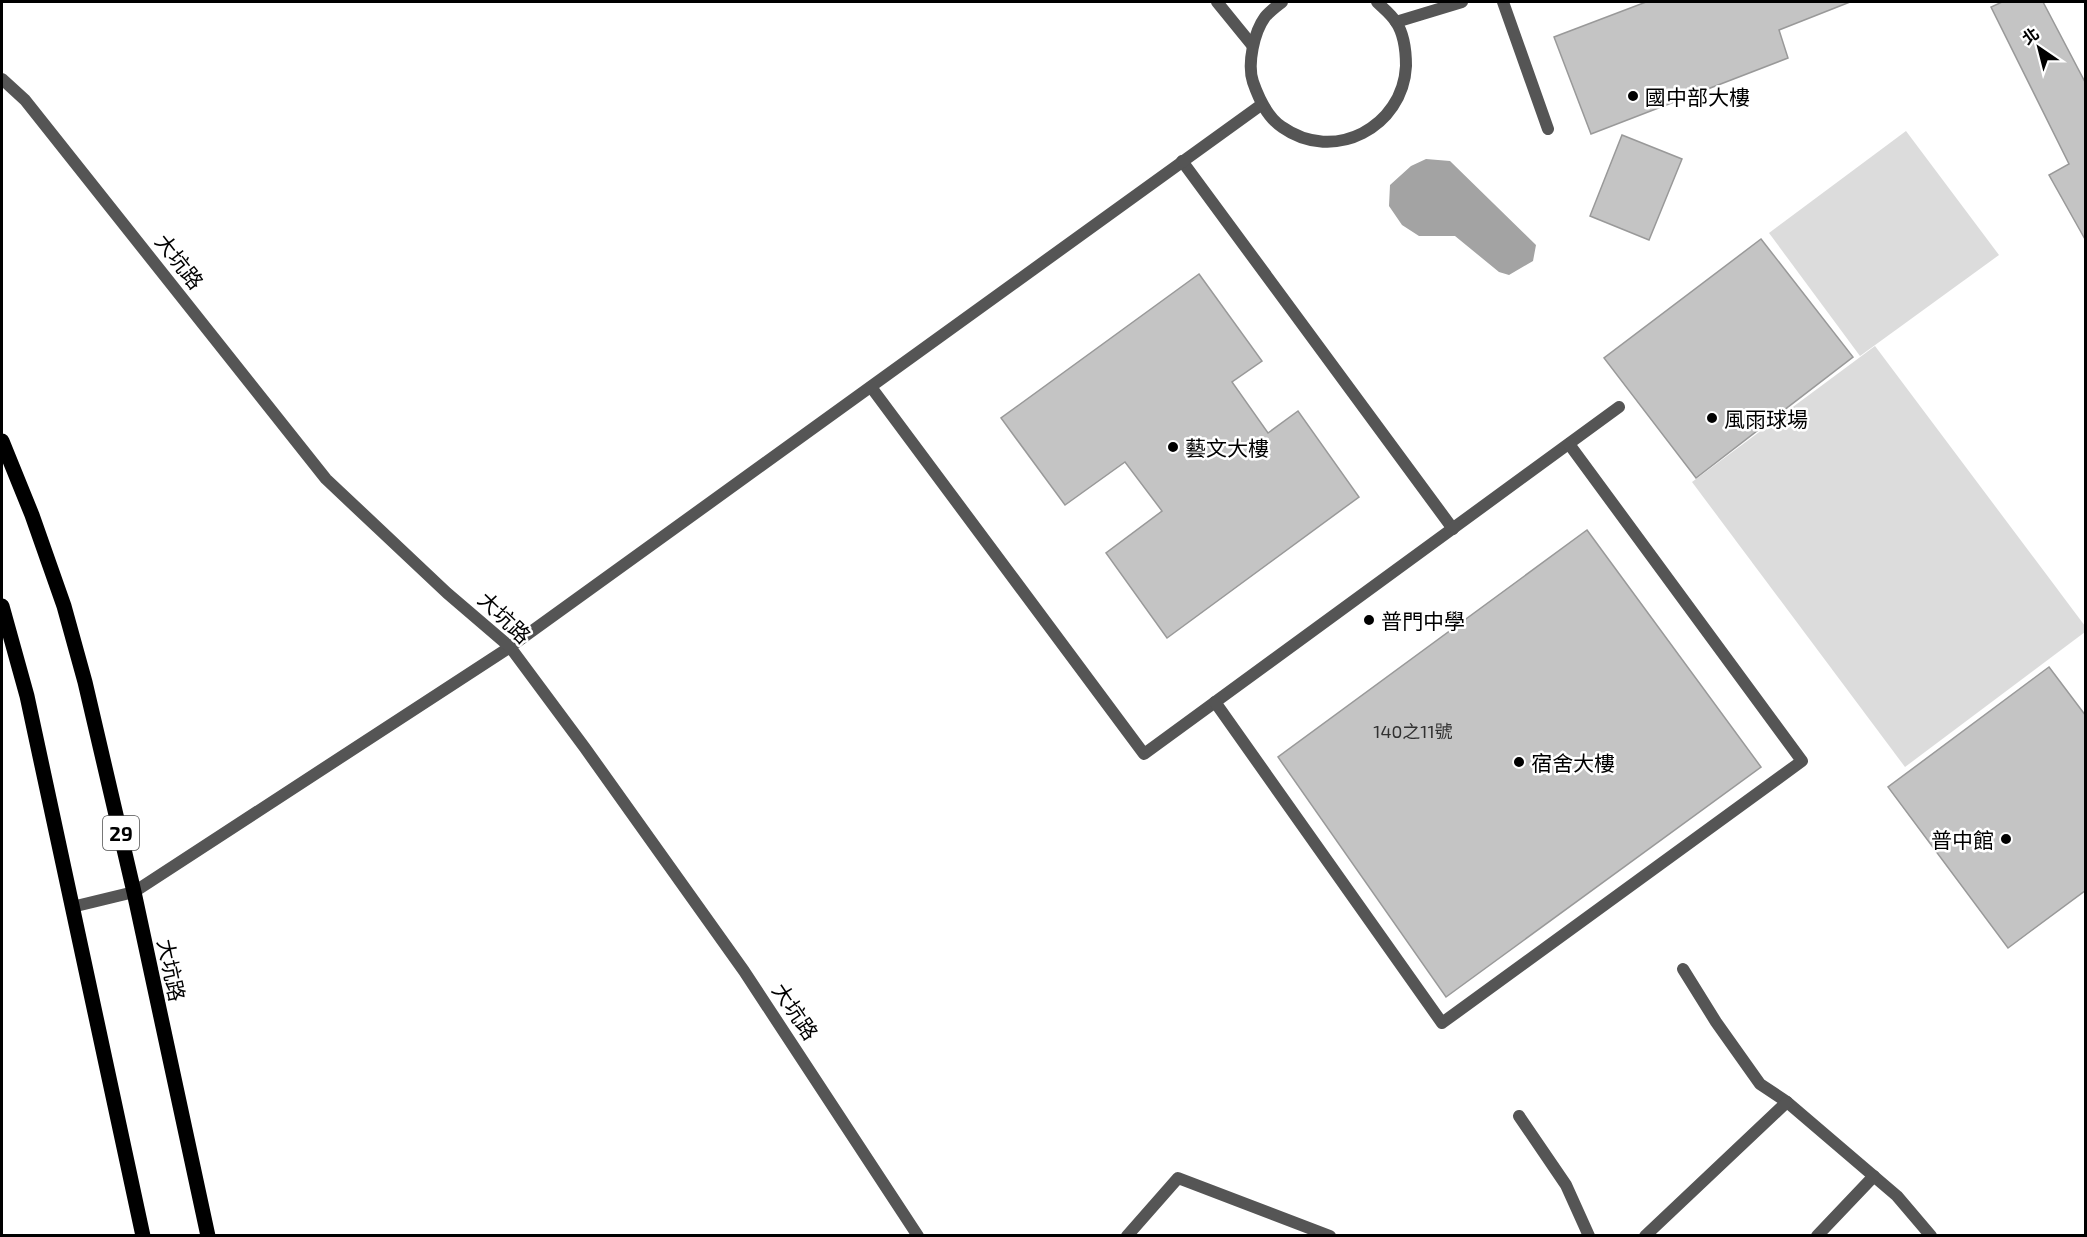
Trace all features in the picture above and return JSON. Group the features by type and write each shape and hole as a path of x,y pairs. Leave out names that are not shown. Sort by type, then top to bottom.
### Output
{"main road":[{"name":"大坑路","path":"2,441 32,515 64,606 85,682 134,892 208,1236"},
{"path":"2,606 27,696 143,1236"}],"street":[{"path":"1217,2 1252,45"},
{"path":"1282,2 1265,17 1252,45 1251,76 1261,105 1282,127 1310,140 1341,141 1369,130 1392,110 1405,82 1406,51 1396,22 1377,2"},
{"path":"1396,22 1462,2"},
{"path":"1503,2 1548,129"},
{"name":"大坑路","path":"2,79 25,100 326,479 447,593 510,647 744,971 918,1236"},
{"path":"72,907 134,892 510,647 1261,105"},
{"path":"1182,161 1453,529"},
{"path":"871,387 1144,754 1619,407"},
{"path":"1215,702 1442,1023 1802,761 1569,444"},
{"path":"1683,969 1716,1022 1760,1084 1787,1102 1897,1196 1931,1236"},
{"path":"1645,1236 1787,1102"},
{"path":"1519,1116 1566,1185 1589,1236"},
{"path":"1817,1236 1874,1176"},
{"path":"1127,1236 1178,1178 1330,1236"}],"shaded area":[{"path":"1906,131 1999,255 1860,356 1769,233"},
{"path":"1426,159 1450,161 1536,245 1533,261 1509,275 1499,272 1455,236 1419,236 1402,225 1389,206 1390,185 1411,166"},
{"path":"1875,346 2085,626 2085,632 1905,767 1692,482"}],"building":[{"name":"國中部大樓","path":"1646,2 1850,2 1779,30 1788,58 1591,134 1554,37"},
{"path":"2002,2 2043,2 2086,84 2086,241 2049,175 2069,164 1991,7"},
{"path":"1622,135 1682,159 1649,240 1590,216"},
{"name":"風雨球場","path":"1761,239 1853,357 1696,478 1604,358"},
{"name":"藝文大樓","path":"1199,274 1262,361 1232,382 1268,433 1298,411 1359,497 1167,638 1106,553 1162,511 1125,462 1065,505 1001,418"},
{"name":"宿舍大樓","path":"1587,530 1761,767 1446,997 1278,757"},
{"name":"普中館","path":"2049,667 2086,716 2086,890 2008,948 1888,787"}],"place":[{"name":"國中部大樓","path":"1633,96"},
{"name":"風雨球場","path":"1712,418"},
{"name":"藝文大樓","path":"1173,447"},
{"name":"普門中學","path":"1369,620"},
{"name":"宿舍大樓","path":"1519,762"},
{"name":"普中館","path":"2006,839"}]}
